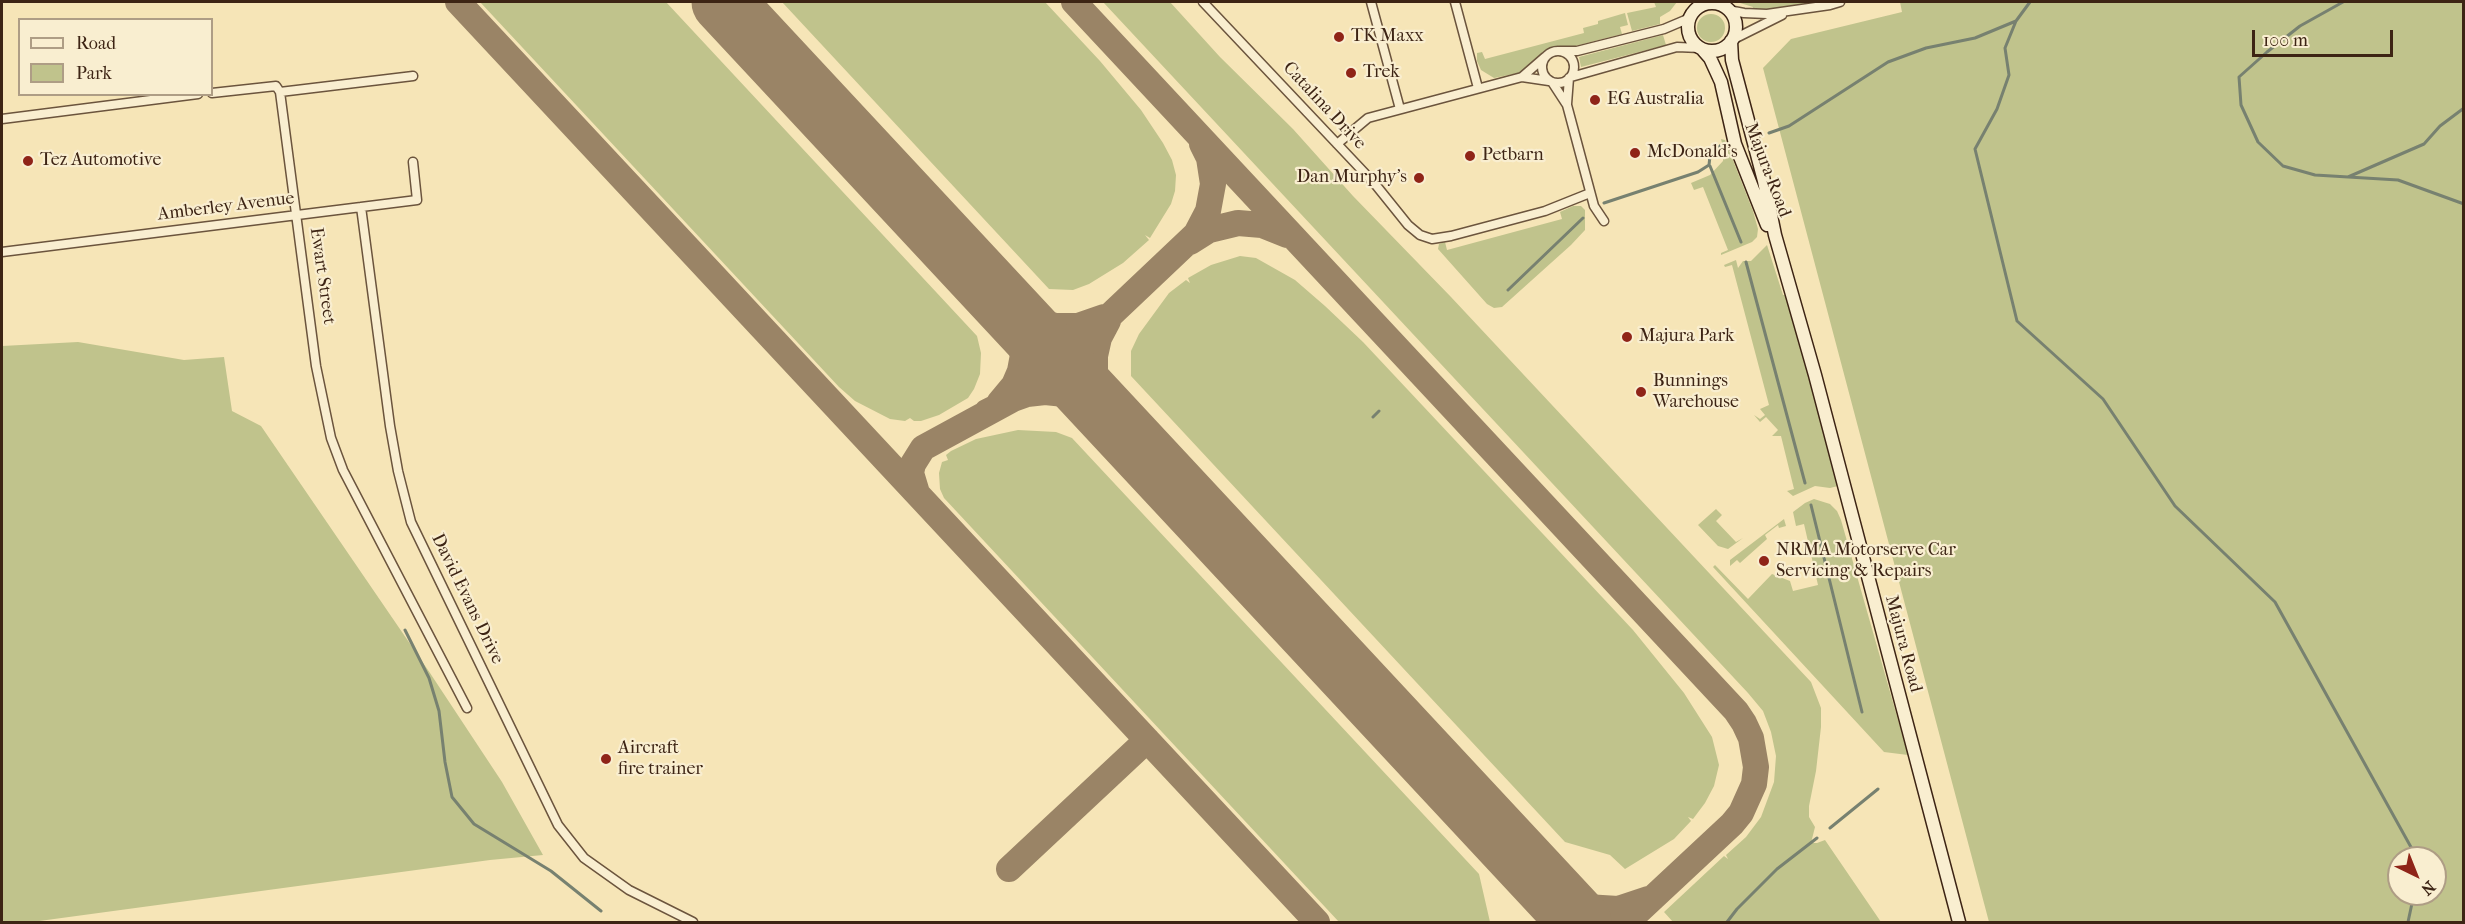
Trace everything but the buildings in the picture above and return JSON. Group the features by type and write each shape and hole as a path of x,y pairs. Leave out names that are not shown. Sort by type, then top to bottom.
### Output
{"main road":[{"path":"1689,2 1689,33 1693,42 1701,49 1719,50 1732,41 1736,26 1733,16 1725,7 1706,4 1699,7 1690,17"},
{"name":"Majura Road","path":"1732,41 1732,60 1764,181 1775,236 1815,375 1959,922"},
{"name":"Majura Road","path":"1701,49 1710,58 1721,82 1736,148 1765,221 1775,236"}],"street":[{"name":"Catalina Drive","path":"1203,2 1375,184 1411,228 1429,238 1445,237 1535,214 1590,193"},
{"path":"1371,2 1400,109"},
{"path":"1455,2 1478,88"},
{"path":"1725,7 1751,14 1791,12 1840,2"},
{"path":"1732,41 1791,12"},
{"path":"1337,144 1366,119 1522,76 1553,52 1577,51 1664,29 1690,17"},
{"path":"1522,76 1561,83 1570,78 1677,47 1701,49"},
{"path":"1560,51 1567,54 1574,68 1570,78 1567,105"},
{"path":"1545,57 1542,70 1567,105 1595,209 1604,221"},
{"path":"213,93 276,86 280,92 413,76"},
{"name":"Ewart Street","path":"280,92 316,358 331,438 343,470 467,708"},
{"path":"2,119 182,96"},
{"name":"Amberley Avenue","path":"2,252 417,200 413,162"},
{"name":"David Evans Drive","path":"361,207 390,426 398,471 411,522 558,825 584,858 629,890 693,922"}],"green space":[{"path":"480,2 666,2 977,336 981,353 980,374 968,398 939,415 921,421 914,421 910,418 905,421 890,419 855,401 839,387"},
{"path":"782,2 1045,2 1100,61 1141,110 1163,143 1172,160 1176,175 1171,204 1150,238 1145,235 1149,240 1123,263 1089,284 1073,290 1049,289"},
{"path":"1103,2 1170,2 1220,57 1293,129 1353,196 1451,297 1811,682 1821,708 1821,727 1809,806 1809,817 1815,827 1811,843 1825,840 1881,922 1673,922 1664,912 1724,856 1728,859 1726,855 1746,837 1761,817 1774,782 1776,756 1771,732 1763,711"},
{"path":"1654,2 1677,2 1670,11 1660,17 1660,24 1632,31 1627,13 1656,7"},
{"path":"1737,2 1821,2 1782,9 1752,11 1753,7"},
{"path":"1900,2 2463,2 2463,922 1989,922 1763,68 1791,39 1902,12"},
{"path":"1625,13 1628,25 1620,27 1622,34 1571,47 1550,48 1540,55 1535,64 1523,72 1494,78 1481,70 1477,61 1477,53 1482,52 1485,59 1584,33 1583,28"},
{"path":"1711,14 1721,18 1725,28 1721,38 1711,42 1701,38 1697,28 1701,18"},
{"path":"1663,35 1666,45 1581,67 1579,57"},
{"path":"1721,139 1725,140 1758,229 1757,237 1752,242 1721,255 1728,250 1703,187 1694,190 1691,183 1710,175 1723,161 1724,152"},
{"path":"1573,206 1581,206 1585,210 1585,230 1502,307 1494,308 1487,304 1438,249 1439,244 1445,242 1447,250 1562,219 1560,212"},
{"path":"1767,245 1783,295 1787,295 1838,486 1830,488 1815,486 1793,496 1787,491 1794,489 1781,436 1772,436 1778,430 1766,417 1760,422 1754,415 1760,419 1765,415 1760,409 1769,405 1732,265 1725,267 1724,265 1736,260 1738,268 1743,261 1751,261"},
{"path":"1240,256 1256,258 1295,280 1363,342 1633,630 1684,693 1712,737 1719,765 1714,786 1705,803 1693,819 1688,817 1691,821 1674,839 1625,869 1610,855 1565,842 1131,376 1131,351 1139,334 1169,293 1186,280 1190,283 1188,278 1211,265"},
{"path":"78,342 184,360 224,357 232,411 261,426 502,782 543,855 490,860 32,922 2,922 2,346"},
{"path":"1018,430 1056,432 1072,438 1479,874 1490,922 1339,922 944,498 940,489 939,473 942,462 948,460 946,455 976,439"},
{"path":"1814,499 1830,504 1837,511 1841,520 1908,755 1884,752 1713,567 1715,565 1748,599 1772,574 1790,581 1793,591 1818,585 1804,524 1796,526 1793,512"},
{"path":"1716,509 1722,515 1716,521 1736,542 1743,538 1728,549 1718,546 1698,525"},
{"path":"1784,519 1786,526 1779,528 1778,525 1765,535 1767,539 1740,563 1737,560 1730,566 1730,560"}],"waterway":[{"path":"1769,133 1789,126 1888,62 1926,48 1975,38 2016,21 2030,2"},
{"path":"2343,2 2300,26 2239,77 2241,105 2258,142 2283,166 2315,175 2398,180 2464,204"},
{"path":"2016,21 2005,48 2009,75 1997,109 1975,149 2017,321 2103,399 2175,506 2275,602 2410,846"},
{"path":"2348,177 2424,144 2440,126 2464,108"},
{"path":"1604,203 1698,172 1709,165 1710,156 1721,145"},
{"path":"1710,166 1741,242"},
{"path":"1508,290 1583,218"},
{"path":"1746,262 1805,483"},
{"path":"1373,417 1379,411"},
{"path":"1811,505 1862,712"},
{"path":"405,630 429,678 439,711 452,797 474,824 551,871 601,911"},
{"path":"1830,828 1878,789"},
{"path":"1727,922 1777,869 1817,838"},
{"path":"2408,922 2411,906"}],"taxiway":[{"path":"458,2 1317,922"},
{"path":"1074,2 1736,711 1744,723 1751,738 1756,767 1754,784 1741,813 1627,922"},
{"path":"987,412 1013,399 1045,377 1196,234 1208,211 1213,184 1209,158 1202,144"},
{"path":"1190,242 1209,230 1238,223 1262,225 1287,235"},
{"path":"993,292 1006,306 1036,322 1056,326 1078,326 1104,317"},
{"path":"999,403 1014,385 1023,355 1021,338 1006,306"},
{"path":"1108,321 1099,338 1095,356 1095,372 1100,394 1108,411 1124,433 1163,476"},
{"path":"917,493 911,473 913,464 923,448 1013,399 1027,394 1045,392 1065,394 1084,401 1105,413 1124,433"},
{"path":"1009,869 1147,740"},
{"path":"1535,874 1568,900 1586,907 1618,909 1648,899"}],"runway":[{"path":"723,2 1580,922"}],"place":[{"name":"TK Maxx","path":"1339,37"},
{"name":"Trek","path":"1351,73"},
{"name":"EG Australia","path":"1595,100"},
{"name":"McDonald's","path":"1635,153"},
{"name":"Petbarn","path":"1470,156"},
{"name":"Tez Automotive","path":"28,161"},
{"name":"Dan Murphy's","path":"1419,178"},
{"name":"Majura Park","path":"1627,337"},
{"name":"Bunnings Warehouse","path":"1641,392"},
{"name":"NRMA Motorserve Car Servicing & Repairs","path":"1764,561"},
{"name":"Aircraft fire trainer","path":"606,759"}]}
